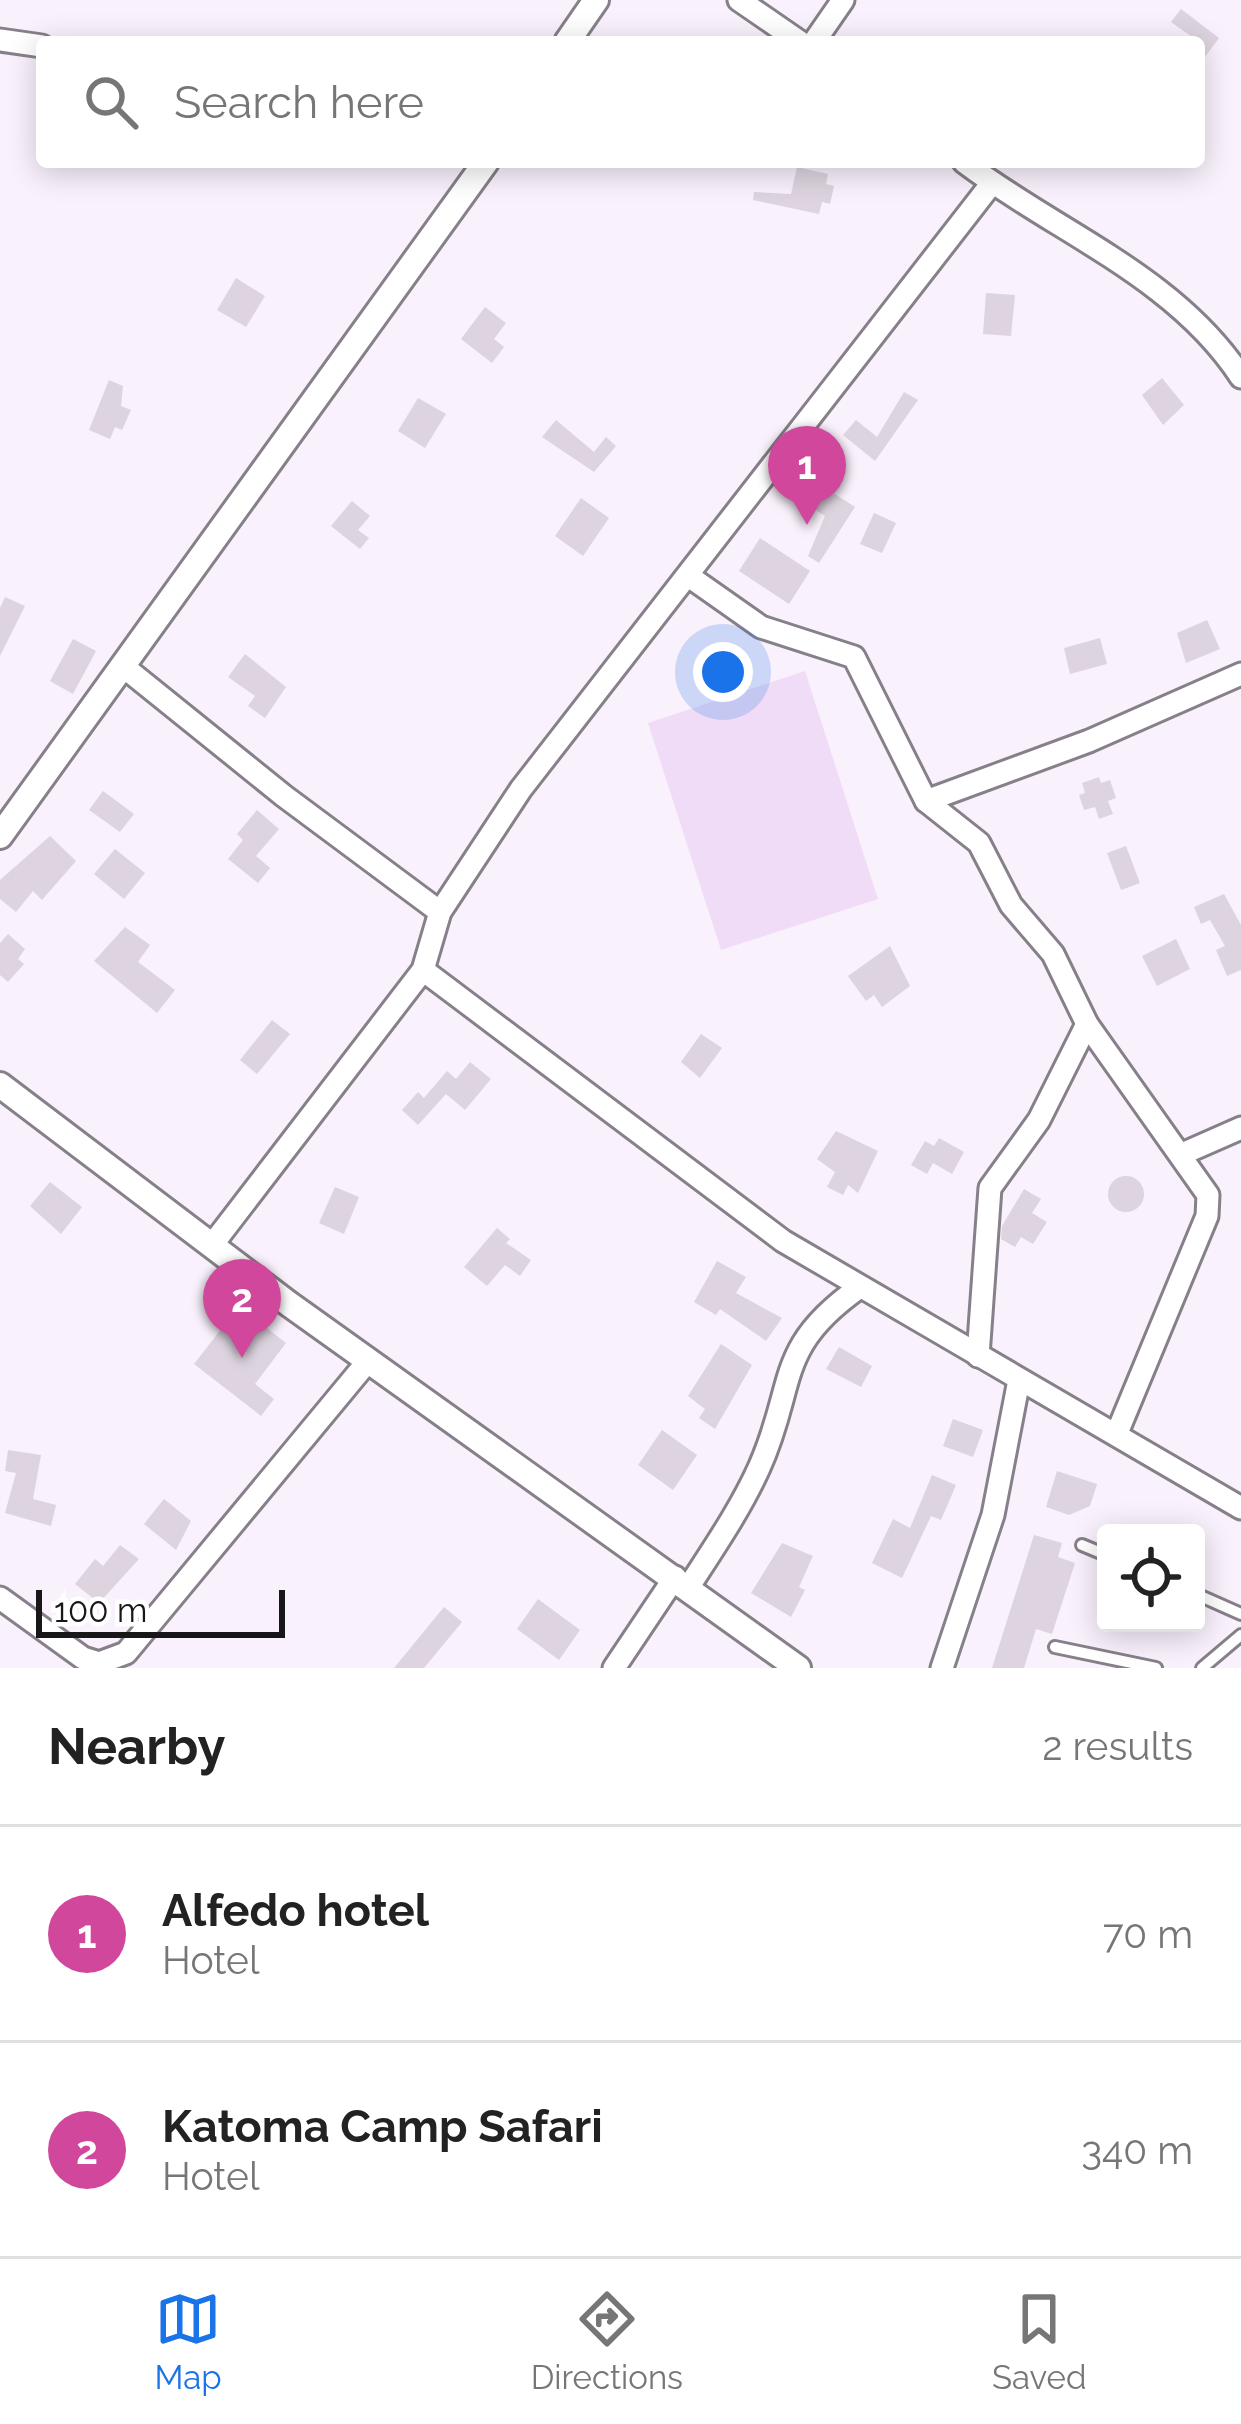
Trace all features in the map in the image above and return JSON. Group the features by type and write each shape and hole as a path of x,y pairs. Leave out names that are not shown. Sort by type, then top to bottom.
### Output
{"street":[{"path":"571,36 596,0"},
{"path":"739,0 791,36"},
{"path":"818,36 843,0"},
{"path":"0,40 36,45"},
{"path":"0,836 478,168"},
{"path":"972,168 1134,273 1205,332 1241,377"},
{"path":"212,1245 423,970 440,912 521,789 992,183"},
{"path":"690,577 761,627 854,657 926,801 979,843 1011,905 1053,954 1087,1024 1204,1186 1209,1208 1118,1433"},
{"path":"124,667 284,796 440,912"},
{"path":"926,801 1089,741 1241,674"},
{"path":"423,970 783,1241 1241,1508"},
{"path":"978,1356 990,1188 1039,1120 1087,1024"},
{"path":"0,1085 368,1361 798,1668"},
{"path":"1182,1154 1241,1127"},
{"path":"614,1668 681,1583 760,1466 806,1334 822,1313 860,1287"},
{"path":"0,1598 82,1658 99,1663 126,1653 368,1361"},
{"path":"942,1668 993,1515 1019,1380"}],"lane":[{"path":"1082,1545 1097,1551"},
{"path":"1205,1598 1241,1614"},
{"path":"1202,1668 1241,1635"},
{"path":"1055,1648 1156,1668"}],"shaded area":[{"path":"805,671 878,899 721,950 648,723"}],"building":[{"path":"1181,9 1219,38 1205,57 1205,36 1191,36 1171,22"},
{"path":"797,168 828,174 826,184 834,186 830,204 822,202 819,214 753,200 754,192 791,194"},
{"path":"236,278 265,296 246,327 217,310"},
{"path":"986,293 1015,295 1011,336 983,334"},
{"path":"485,307 506,323 494,339 504,347 492,363 461,339"},
{"path":"1162,378 1184,405 1163,425 1142,395"},
{"path":"109,380 123,386 121,406 131,410 122,430 115,427 110,439 89,430"},
{"path":"904,392 918,400 875,461 843,435 856,420 877,437"},
{"path":"418,398 446,414 425,448 398,431"},
{"path":"556,420 594,452 606,437 616,446 594,472 542,437"},
{"path":"807,476 855,507 819,563 808,556 825,516 794,496"},
{"path":"581,498 609,518 583,556 555,536"},
{"path":"352,501 370,516 358,530 369,538 360,549 331,526"},
{"path":"874,513 896,523 882,553 860,544"},
{"path":"760,538 810,571 789,604 739,571"},
{"path":"5,597 25,606 0,656 0,608"},
{"path":"1207,620 1220,649 1186,663 1177,633"},
{"path":"1100,638 1107,664 1070,674 1064,648"},
{"path":"73,639 96,651 73,694 50,681"},
{"path":"245,654 286,687 265,718 248,706 255,696 228,677"},
{"path":"1099,777 1101,783 1110,780 1116,798 1108,801 1113,814 1099,819 1095,807 1084,810 1079,795 1085,793 1082,783"},
{"path":"103,791 134,814 120,832 89,810"},
{"path":"257,810 279,829 256,856 270,868 258,883 228,859 243,840 237,834"},
{"path":"50,836 76,861 42,900 33,891 16,912 0,899 0,880"},
{"path":"1126,846 1140,883 1121,890 1107,853"},
{"path":"115,849 145,873 124,899 94,874"},
{"path":"1224,894 1241,925 1241,970 1227,976 1216,950 1225,946 1210,920 1201,924 1194,907"},
{"path":"125,927 150,945 138,962 175,990 157,1013 94,961"},
{"path":"8,934 25,949 18,959 24,964 8,982 0,975 0,943"},
{"path":"1176,939 1190,969 1157,986 1142,956"},
{"path":"890,946 910,986 882,1007 874,995 866,1001 848,976"},
{"path":"272,1020 290,1034 257,1074 240,1060"},
{"path":"701,1034 722,1048 700,1078 681,1062"},
{"path":"470,1062 491,1079 465,1110 446,1094 418,1125 402,1110 418,1092 424,1098 447,1071 456,1079"},
{"path":"836,1131 878,1151 858,1193 848,1185 843,1195 827,1187 835,1172 817,1159"},
{"path":"939,1138 964,1152 952,1174 933,1163 927,1174 911,1165 925,1141 934,1146"},
{"path":"1126,1176 1138,1182 1144,1194 1138,1206 1126,1212 1114,1206 1108,1194 1114,1182"},
{"path":"50,1182 82,1207 61,1234 30,1206"},
{"path":"335,1187 359,1197 344,1234 319,1223"},
{"path":"1024,1189 1041,1199 1032,1213 1047,1222 1033,1244 1021,1237 1015,1247 1001,1239 1002,1226"},
{"path":"497,1228 510,1239 506,1243 531,1260 520,1276 505,1265 487,1286 464,1267"},
{"path":"717,1261 746,1277 736,1293 782,1318 766,1341 720,1309 716,1315 694,1302"},
{"path":"239,1306 286,1343 255,1384 274,1399 261,1416 194,1364"},
{"path":"721,1344 752,1365 715,1429 699,1418 705,1409 688,1396"},
{"path":"839,1347 872,1366 861,1387 826,1369"},
{"path":"953,1419 983,1430 973,1457 943,1446"},
{"path":"662,1430 697,1455 673,1490 638,1465"},
{"path":"8,1450 41,1455 33,1499 56,1505 51,1526 5,1513 16,1473 5,1471"},
{"path":"1057,1471 1097,1484 1090,1506 1069,1515 1046,1507"},
{"path":"932,1475 956,1485 941,1520 931,1516 902,1578 872,1563 893,1519 910,1528"},
{"path":"164,1499 191,1521 176,1550 144,1524"},
{"path":"1034,1535 1062,1543 1058,1557 1075,1563 1052,1634 1036,1629 1024,1668 992,1668"},
{"path":"782,1543 813,1556 799,1587 805,1590 791,1617 751,1593"},
{"path":"120,1545 139,1559 99,1603 75,1584 95,1559 103,1566"},
{"path":"538,1599 580,1630 559,1660 517,1629"},
{"path":"444,1607 462,1622 424,1668 394,1668"}],"place":[{"name":"Alfedo hotel","path":"807,525"},
{"name":"Katoma Camp Safari","path":"242,1358"}]}
